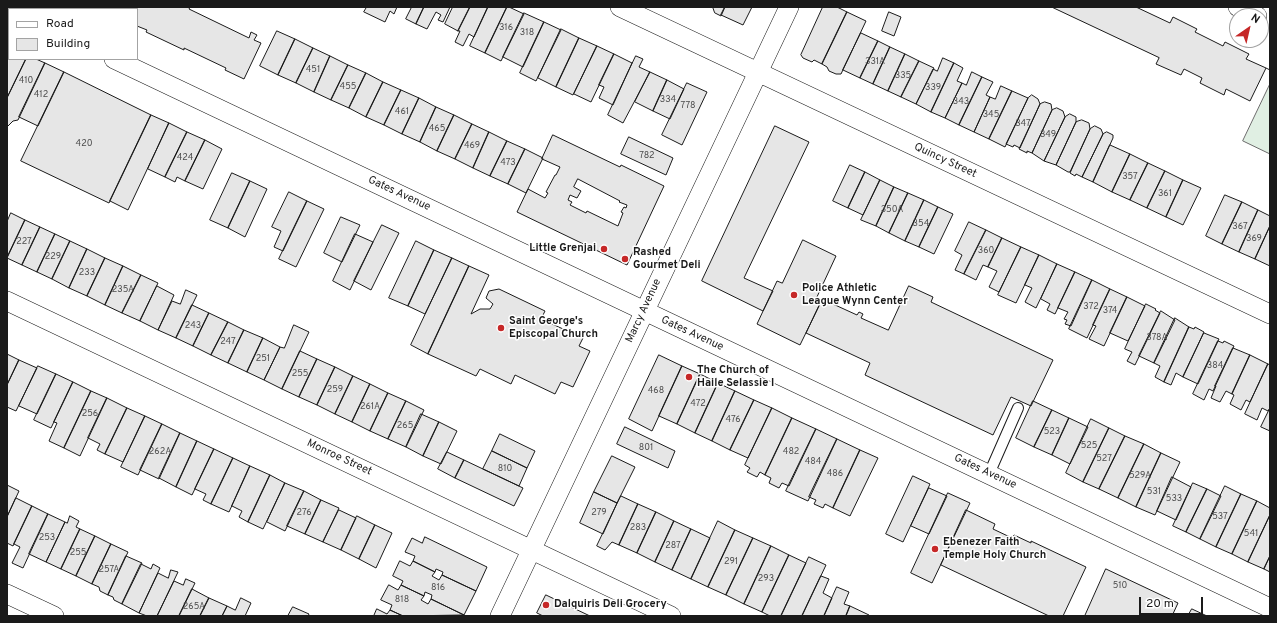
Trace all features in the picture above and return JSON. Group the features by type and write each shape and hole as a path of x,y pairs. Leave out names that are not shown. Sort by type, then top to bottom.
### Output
{"street":[{"name":"Quincy Street","path":"620,7 1270,314"},
{"name":"Marcy Avenue","path":"500,616 789,7"},
{"name":"Gates Avenue","path":"116,60 1270,608"},
{"name":"Monroe Street","path":"7,301 670,616"},
{"path":"7,594 54,616"}],"lane":[{"path":"989,474 1018,408"}],"green space":[{"path":"1270,84 1270,154 1243,141"}],"building":[{"path":"94,7 190,7 189,9 249,38 251,32 257,35 254,40 261,43 244,79 225,70 226,68 146,32 147,30 138,26 138,8"},
{"path":"367,7 397,7 394,14 390,11 385,22 364,12"},
{"path":"412,7 424,7 416,24 406,19"},
{"path":"424,7 450,7 443,22 438,20 441,15 436,12 427,29 416,24"},
{"path":"453,7 470,7 458,31 445,24"},
{"path":"470,7 488,7 474,37 469,34 463,46 455,42 460,31 458,31"},
{"path":"488,7 507,7 485,53 470,46"},
{"path":"507,7 524,14 501,61 485,53"},
{"path":"713,7 725,7 721,16 715,13"},
{"path":"725,7 752,7 743,25 721,15"},
{"path":"823,7 837,7 847,12 822,64 814,60 812,62 803,58 801,55"},
{"path":"1052,7 1136,7 1170,23 1173,17 1197,29 1195,32 1223,46 1225,42 1229,44 1229,48 1237,48 1249,54 1246,59 1266,68 1250,101 1226,89 1224,95 1200,83 1202,78 1184,69 1181,75 1156,64 1159,58"},
{"path":"847,12 866,21 841,74 836,74 829,71 827,67 822,64"},
{"path":"889,12 901,17 894,36 882,31"},
{"path":"524,13 544,22 523,67 503,57"},
{"path":"544,22 561,30 536,81 520,73"},
{"path":"561,29 579,38 556,87 538,78"},
{"path":"277,31 295,39 278,75 260,66"},
{"path":"861,33 878,41 860,78 843,70"},
{"path":"579,38 597,46 573,95 556,87"},
{"path":"295,39 313,48 296,83 278,75"},
{"path":"878,41 890,47 873,84 860,78"},
{"path":"7,45 8,60 26,60 7,98"},
{"path":"597,46 614,54 591,102 574,94"},
{"path":"890,47 905,54 888,91 873,84"},
{"path":"313,48 330,56 314,92 296,83"},
{"path":"614,54 632,63 613,105 599,98 604,87 599,85"},
{"path":"905,54 919,61 901,97 888,91"},
{"path":"330,56 348,65 331,100 314,92"},
{"path":"636,56 643,59 639,67 650,72 623,123 608,115"},
{"path":"943,58 954,63 931,112 916,104 933,69 937,71"},
{"path":"26,60 38,60 45,63 18,120 13,121 7,127 7,98"},
{"path":"919,61 934,68 916,104 901,97"},
{"path":"45,63 64,72 38,126 19,117"},
{"path":"954,63 963,68 957,81 962,83 945,118 931,112"},
{"path":"348,65 366,73 349,108 331,100"},
{"path":"64,72 151,115 109,203 21,161"},
{"path":"650,72 667,80 653,111 635,102"},
{"path":"972,72 982,77 959,125 945,118 962,83 966,85"},
{"path":"366,73 383,82 366,117 349,108"},
{"path":"982,77 993,82 986,95 990,97 974,132 959,125"},
{"path":"667,80 684,89 670,119 653,111"},
{"path":"383,82 401,90 384,125 366,117"},
{"path":"687,83 707,92 682,145 662,135"},
{"path":"1001,86 1012,91 989,139 974,132 990,97 995,99"},
{"path":"401,90 419,98 402,134 384,125"},
{"path":"1012,91 1028,98 1005,147 989,139"},
{"path":"1032,95 1038,99 1040,104 1020,148 1014,145 1013,147 1006,144 1028,98"},
{"path":"419,98 436,107 420,142 402,134"},
{"path":"1045,102 1051,104 1052,110 1032,153 1027,151 1027,153 1019,149 1040,104"},
{"path":"436,107 454,115 437,151 420,142"},
{"path":"1057,108 1063,111 1065,117 1044,161 1032,153 1052,110"},
{"path":"1070,114 1076,117 1076,122 1056,165 1044,161 1065,117"},
{"path":"151,115 169,123 128,210 110,201"},
{"path":"454,115 472,124 455,159 437,151"},
{"path":"1082,120 1089,123 1090,129 1070,172 1068,172 1056,165 1076,122"},
{"path":"169,123 187,132 165,177 148,169"},
{"path":"472,124 489,132 473,168 455,159"},
{"path":"775,126 809,142 744,278 773,291 763,311 702,281"},
{"path":"1095,126 1101,129 1103,134 1082,177 1076,174 1075,176 1070,173 1090,129"},
{"path":"187,132 205,140 185,181 177,177 175,182 165,177"},
{"path":"489,132 507,141 490,176 473,168"},
{"path":"1107,132 1113,135 1113,138 1093,182 1082,177 1103,134"},
{"path":"553,135 664,186 627,265 517,212 528,189 545,198 548,193 546,192 560,167 542,159","holes":["578,179 620,201 619,202 627,205 621,212 623,213 618,226 587,211 586,213 570,205 572,202 568,200 570,195 577,198 581,191 574,187"]},
{"path":"629,137 673,158 666,175 621,154"},
{"path":"205,140 222,149 203,189 185,181"},
{"path":"507,141 525,149 508,184 490,176"},
{"path":"1110,145 1130,154 1112,192 1093,182"},
{"path":"525,149 543,158 526,193 508,184"},
{"path":"1130,154 1148,163 1130,200 1112,192"},
{"path":"1148,163 1165,171 1147,208 1130,200"},
{"path":"850,165 865,172 848,208 833,201"},
{"path":"1165,171 1183,180 1166,217 1147,208"},
{"path":"865,172 880,180 863,215 848,208"},
{"path":"232,173 250,181 228,228 210,220"},
{"path":"880,180 894,187 876,226 861,220"},
{"path":"1183,180 1201,188 1183,225 1166,217"},
{"path":"250,181 267,189 245,237 228,228"},
{"path":"894,187 908,193 889,233 876,226"},
{"path":"289,192 307,201 283,251 274,247 281,231 272,227"},
{"path":"908,193 924,200 905,241 889,233"},
{"path":"1225,195 1242,202 1222,244 1206,236"},
{"path":"924,200 938,207 919,247 905,241"},
{"path":"307,201 324,209 296,267 279,259"},
{"path":"1242,202 1258,210 1239,252 1222,244"},
{"path":"938,207 953,214 934,254 919,247"},
{"path":"1258,210 1270,216 1270,226 1255,259 1239,252"},
{"path":"11,213 25,220 7,258 7,222"},
{"path":"341,217 360,225 342,262 324,253"},
{"path":"25,220 40,227 22,265 7,258"},
{"path":"969,222 986,230 964,274 955,270 962,255 955,251"},
{"path":"382,225 399,233 371,290 354,281"},
{"path":"1270,226 1270,266 1255,259"},
{"path":"40,227 55,234 37,272 22,265"},
{"path":"986,230 1002,238 988,267 983,265 976,280 964,274"},
{"path":"55,234 70,241 52,279 37,272"},
{"path":"355,234 373,242 350,290 333,281"},
{"path":"1002,238 1021,247 999,292 989,287 997,271 988,267"},
{"name":"Police Athletic League Wynn Center","path":"803,240 836,256 816,299 821,302 800,345 757,324 777,281 782,283"},
{"path":"70,241 87,249 69,288 52,279"},
{"path":"416,241 434,250 408,306 389,298"},
{"path":"1021,247 1039,255 1016,303 998,295"},
{"path":"87,249 105,258 87,296 69,288"},
{"path":"434,250 452,258 425,314 408,306"},
{"path":"1039,255 1057,264 1036,308 1025,302 1032,288 1025,285"},
{"path":"105,258 123,266 105,305 87,296"},
{"path":"452,258 469,266 428,354 411,345"},
{"path":"1057,264 1075,272 1055,314 1047,310 1050,304 1041,299"},
{"path":"123,266 141,275 122,313 105,305"},
{"name":"Saint George's Episcopal Church","path":"469,266 489,275 471,314 480,309 490,309 493,304 486,298 489,291 499,289 545,311 541,319 583,338 579,346 590,351 573,387 561,382 555,394 515,375 511,384 480,369 476,376 428,354"},
{"path":"1075,272 1092,280 1071,326 1065,324 1067,320 1064,319 1068,312 1058,308"},
{"path":"141,275 158,283 140,321 122,313"},
{"path":"1092,280 1110,289 1087,338 1069,329"},
{"path":"157,286 174,295 158,330 140,321"},
{"path":"909,286 933,297 931,302 1053,360 1031,406 1011,397 993,435 865,375 870,363 806,333 822,299 857,315 859,312 863,314 861,318 888,330"},
{"path":"1110,289 1127,297 1104,346 1089,339 1096,326 1093,325"},
{"path":"186,290 197,295 176,338 158,330 172,301 180,304"},
{"path":"1127,297 1145,306 1128,341 1110,333"},
{"path":"1146,304 1156,309 1155,310 1160,313 1135,365 1127,361 1132,352 1125,349"},
{"path":"192,305 209,313 193,346 176,338"},
{"path":"1161,311 1175,320 1154,363 1139,356"},
{"path":"209,313 228,322 211,355 193,346"},
{"path":"1175,318 1189,327 1164,382 1155,377 1160,366 1154,363"},
{"path":"228,322 244,330 228,363 211,355"},
{"path":"294,325 309,332 282,389 264,380 280,347 284,348"},
{"path":"1189,327 1194,329 1195,327 1204,332 1183,377 1176,373 1171,385 1164,382"},
{"path":"244,330 263,338 247,372 228,363"},
{"path":"1204,333 1219,339 1198,384 1183,377"},
{"path":"263,338 280,347 264,380 247,372"},
{"path":"1218,341 1223,343 1224,341 1234,346 1213,391 1209,389 1204,400 1193,394"},
{"path":"1233,348 1250,355 1232,394 1226,391 1220,402 1211,398"},
{"path":"300,351 317,359 299,397 282,389"},
{"path":"7,354 19,360 7,385"},
{"path":"659,355 682,366 652,431 629,419"},
{"path":"1250,355 1268,364 1250,402 1246,400 1241,410 1230,404 1234,395 1232,394"},
{"path":"317,359 335,367 317,405 299,397"},
{"path":"19,360 37,368 16,411 7,407 7,385"},
{"path":"1268,364 1270,365 1270,408 1268,411 1262,408 1257,420 1245,414"},
{"path":"38,366 56,374 37,414 19,406"},
{"path":"682,366 700,374 677,424 659,416"},
{"path":"335,367 353,376 335,414 317,405"},
{"path":"56,374 73,382 51,428 34,420"},
{"path":"700,374 718,383 695,433 677,424"},
{"path":"353,376 370,384 352,422 335,414"},
{"path":"73,382 91,391 64,448 49,441 57,423 54,422"},
{"path":"718,383 735,391 712,441 695,433"},
{"path":"370,384 388,393 370,431 352,422"},
{"path":"91,391 107,398 80,456 64,448"},
{"path":"735,391 754,400 730,450 712,441"},
{"path":"388,393 406,401 388,439 370,431"},
{"path":"107,398 127,408 105,454 97,450 100,444 88,438"},
{"path":"754,400 772,408 748,458 730,450"},
{"path":"406,401 424,410 406,447 388,439"},
{"path":"1033,401 1052,410 1034,447 1016,438"},
{"path":"127,408 145,416 123,462 105,454"},
{"path":"772,408 792,418 765,475 760,472 757,477 747,472 750,468 745,465"},
{"path":"1270,408 1270,431 1261,427"},
{"path":"1052,410 1069,418 1052,455 1034,447"},
{"path":"421,414 439,422 423,456 406,447"},
{"path":"145,416 162,424 138,475 121,467"},
{"path":"792,418 816,429 789,486 782,483 779,488 769,483 771,478 765,475"},
{"path":"1069,418 1088,427 1070,464 1052,455"},
{"path":"1091,419 1109,428 1083,482 1066,473"},
{"path":"439,422 457,431 441,464 423,456"},
{"path":"162,424 180,433 159,479 140,470"},
{"path":"625,427 675,451 668,468 617,444"},
{"path":"1109,428 1125,436 1099,489 1083,482"},
{"path":"816,429 837,439 808,501 786,491"},
{"path":"180,433 197,441 176,487 159,478"},
{"path":"500,434 535,451 527,468 492,451"},
{"path":"1125,436 1144,444 1118,498 1099,489"},
{"path":"837,439 860,450 833,508 825,504 823,508 814,504 816,500 809,497"},
{"path":"197,441 214,449 192,495 176,487"},
{"path":"1144,444 1161,453 1136,507 1118,498"},
{"path":"214,449 233,458 211,504 203,500 206,494 195,489"},
{"path":"860,450 878,458 850,516 833,508"},
{"path":"492,451 527,468 519,486 483,469"},
{"path":"447,452 464,460 455,478 438,469"},
{"path":"1161,453 1180,462 1155,515 1136,507"},
{"path":"612,456 635,467 617,503 594,492"},
{"path":"233,458 250,466 229,512 211,504"},
{"path":"464,460 523,488 514,506 455,478"},
{"path":"250,466 270,475 248,522 239,517 242,511 232,506"},
{"path":"270,475 285,483 263,529 248,522"},
{"path":"913,476 930,484 903,542 886,534"},
{"path":"1172,477 1191,487 1176,520 1157,511"},
{"path":"285,483 304,491 285,531 267,522"},
{"path":"1193,483 1207,489 1186,532 1173,526"},
{"path":"7,485 19,491 7,517"},
{"path":"1225,486 1241,494 1216,547 1200,539"},
{"path":"929,488 947,496 929,534 911,526"},
{"path":"1207,489 1221,496 1200,539 1186,532"},
{"path":"304,491 321,500 305,534 287,526"},
{"path":"594,492 617,503 603,534 580,523"},
{"name":"Ebenezer Faith Temple Holy Church","path":"948,493 970,503 932,583 911,573"},
{"path":"1241,494 1257,501 1232,554 1216,547"},
{"path":"621,496 638,504 619,545 612,542 605,550 597,546"},
{"path":"16,498 32,506 13,546 7,543 7,517"},
{"path":"321,500 339,508 323,542 305,534"},
{"path":"1257,501 1270,508 1270,515 1248,562 1232,554"},
{"path":"638,504 656,512 637,553 619,545"},
{"path":"32,506 48,514 23,568 12,563 20,547 14,544"},
{"path":"339,510 356,518 341,550 323,542"},
{"path":"966,510 995,524 993,529 1012,538 1014,535 1031,543 1031,541 1086,567 1063,616 1049,616 941,565"},
{"path":"656,512 674,521 655,562 637,553"},
{"path":"48,514 65,522 46,562 29,554"},
{"path":"1270,515 1270,556 1264,569 1248,562"},
{"path":"70,516 79,521 76,527 80,529 61,569 46,562 65,522 67,523"},
{"path":"357,516 375,525 359,559 341,550"},
{"path":"674,521 691,529 672,570 655,562"},
{"path":"718,521 735,530 708,587 691,579"},
{"path":"375,525 392,533 376,568 359,559"},
{"path":"80,529 95,536 76,576 61,569"},
{"path":"691,529 710,538 691,579 672,570"},
{"path":"735,530 753,538 726,595 708,587"},
{"path":"95,536 111,544 92,584 76,576"},
{"path":"425,537 487,567 476,591 442,575 443,572 436,569 435,572 413,561 415,556 405,552 412,538 422,543"},
{"path":"753,538 771,546 744,604 726,595"},
{"path":"111,544 128,552 108,595 100,591 99,587 92,584"},
{"path":"771,546 789,555 762,612 744,604"},
{"path":"789,555 806,563 781,616 770,616 762,612"},
{"path":"126,556 142,563 122,604 108,595"},
{"path":"1270,556 1270,572 1264,569"},
{"path":"809,557 826,565 802,616 781,616"},
{"path":"400,561 410,566 413,561 435,572 432,576 439,580 442,575 476,591 464,615 431,599 432,595 425,592 424,596 401,585 403,581 393,576"},
{"path":"141,564 151,569 153,564 160,568 139,613 122,604"},
{"path":"1106,569 1178,603 1172,616 1085,616"},
{"path":"171,570 178,572 157,616 147,616 139,613 158,573 168,578"},
{"path":"821,576 829,579 823,593 832,598 824,616 802,616"},
{"path":"186,579 195,583 179,616 157,616 174,581 183,585"},
{"path":"389,585 398,590 401,585 424,596 421,600 428,604 431,599 464,615 403,616 390,610 392,605 381,600"},
{"path":"837,587 849,592 844,604 850,606 846,616 824,616"},
{"path":"192,589 209,598 200,616 179,616"},
{"path":"546,595 590,616 543,616 537,613"},
{"path":"209,598 227,606 222,616 200,616"},
{"path":"241,598 251,603 245,616 222,616 227,606 235,610"},
{"path":"850,606 869,615 846,616"},
{"path":"293,607 309,614 308,616 288,616"},
{"path":"377,609 387,614 390,610 403,616 374,616"},
{"path":"1192,609 1207,616 1188,616"}],"fence":[{"path":"1266,68 1270,70"}],"place":[{"name":"Little Grenjai","path":"604,249"},
{"name":"Rashed Gourmet Deli","path":"625,259"},
{"name":"Police Athletic League Wynn Center","path":"794,295"},
{"name":"Saint George's Episcopal Church","path":"501,328"},
{"name":"The Church of Haile Selassie I","path":"689,377"},
{"name":"Ebenezer Faith Temple Holy Church","path":"935,549"},
{"name":"Dalquiris Deli Grocery","path":"546,605"}]}
